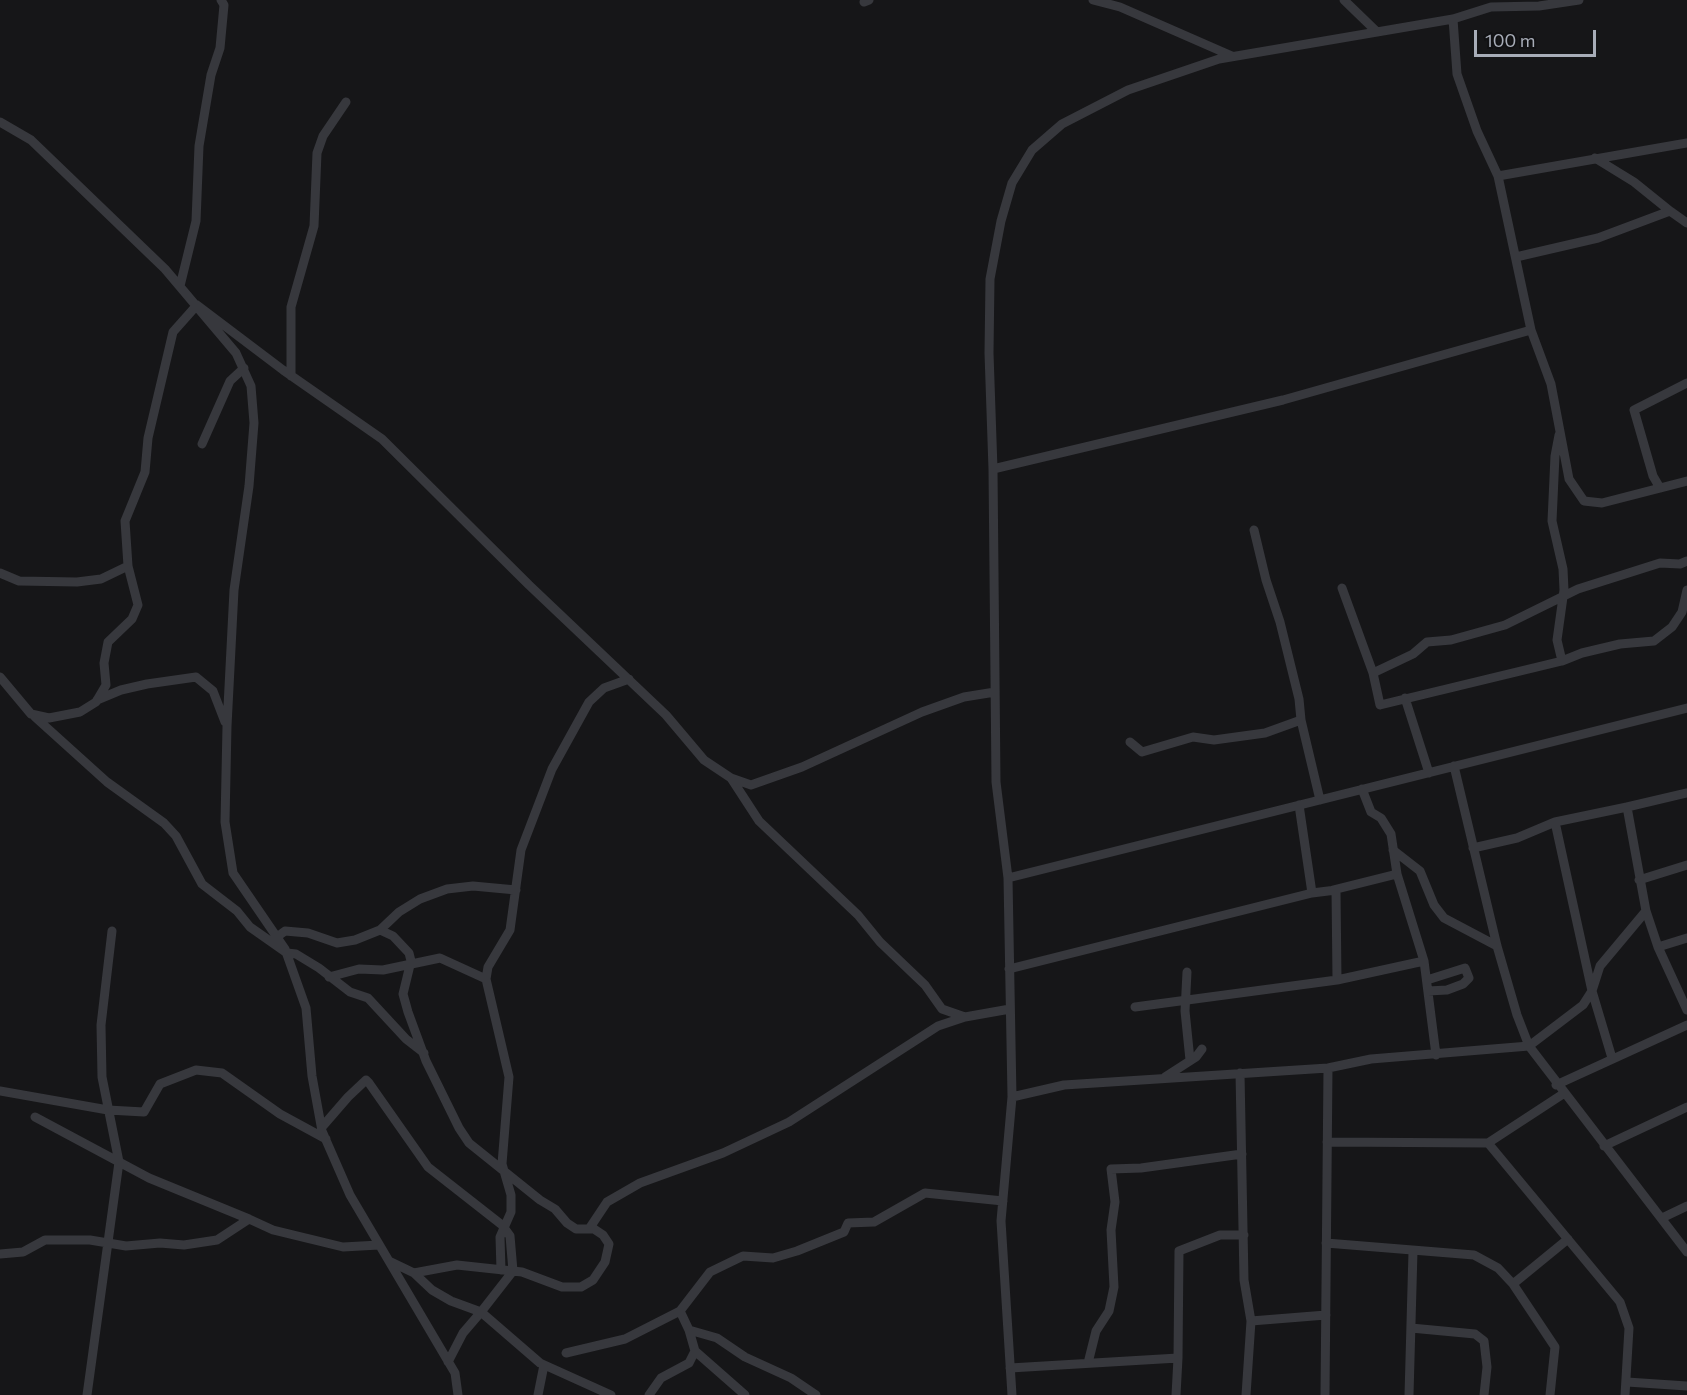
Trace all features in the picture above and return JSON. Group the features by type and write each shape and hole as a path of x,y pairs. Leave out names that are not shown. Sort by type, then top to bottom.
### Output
{"street":[{"path":"180,286 196,221 199,146 211,75 220,48 224,5 221,0"},
{"path":"1094,0 1120,7 1232,56"},
{"path":"1344,0 1376,31"},
{"path":"1012,1395 1001,1221 1012,1096 1008,878 996,782 993,469 989,353 990,279 1001,221 1012,183 1032,150 1062,124 1128,90 1232,56 1453,19 1491,7 1539,6 1579,0"},
{"path":"1453,19 1457,74 1477,131 1498,176 1530,330 1551,384 1569,479 1584,501 1602,503 1687,481"},
{"path":"291,376 291,307 314,226 317,153 323,136 346,102"},
{"path":"0,122 31,140 180,286 236,353 251,386 254,423 249,486 234,590 227,726 225,822 233,873 287,953 306,1008 312,1076 322,1127 350,1195 455,1373 458,1395"},
{"path":"1498,176 1687,143"},
{"path":"1595,158 1634,182 1687,223"},
{"path":"1516,257 1598,238 1670,211"},
{"path":"197,305 291,376 382,439 529,585 666,715 704,760 731,778 751,785 802,767 922,712 964,697 995,692"},
{"path":"97,700 106,685 104,663 108,642 132,620 138,605 128,566 125,521 145,472 148,438 166,359 173,332 197,305"},
{"path":"993,469 1283,400 1530,330"},
{"path":"202,444 230,381 244,368"},
{"path":"1660,488 1653,476 1634,410 1687,383"},
{"path":"1560,430 1555,456 1552,521 1563,568 1563,597 1557,640 1562,661"},
{"path":"1254,530 1299,699 1301,720 1320,800"},
{"path":"1373,673 1413,654 1427,642 1451,640 1505,625 1578,589 1660,563 1686,564"},
{"path":"0,573 19,581 77,582 101,579 128,566"},
{"path":"1342,588 1373,673 1380,705 1562,661 1582,653 1620,644 1654,640 1672,627 1682,612 1687,590"},
{"path":"31,714 49,718 80,712 97,700 129,688 175,678 196,677 213,691 227,726"},
{"path":"0,678 31,714 47,725 63,744 79,754 107,782 164,823 176,836 202,884 237,911 250,927 287,953 296,954 350,992 376,1004 406,1039 424,1053"},
{"path":"501,1270 498,1258 503,1227 510,1212 511,1195 503,1171 509,1077 486,979 488,967 510,930 521,850 552,769 589,702 604,688 629,679"},
{"path":"1405,698 1429,772"},
{"path":"1008,878 1687,708"},
{"path":"1130,742 1142,752 1193,737 1214,740 1265,733 1301,720"},
{"path":"1454,766 1497,946 1517,1015 1529,1046 1563,1094 1687,1252"},
{"path":"731,778 759,821 858,915 880,942 925,985 942,1009 965,1017"},
{"path":"1362,789 1371,812 1381,818 1391,834 1397,874 1424,961 1436,1055"},
{"path":"1473,848 1517,838 1555,822 1687,793"},
{"path":"1299,805 1312,893"},
{"path":"1627,807 1646,911 1658,947 1687,1010"},
{"path":"1555,822 1592,991 1612,1058"},
{"path":"1393,850 1420,871 1434,905 1444,918 1497,946"},
{"path":"1639,880 1687,865"},
{"path":"1009,969 1397,874"},
{"path":"277,937 285,931 308,933 337,943 355,940 380,930 399,912 420,898 447,889 473,886 516,890"},
{"path":"1333,890 1336,890 1337,980"},
{"path":"1012,1096 1064,1085 1328,1068 1371,1059 1529,1046 1542,1039 1583,1005 1592,991 1600,966 1646,911"},
{"path":"87,1395 119,1162 102,1077 101,1026 112,930"},
{"path":"380,930 393,936 409,953 410,964 403,994 424,1053 459,1128 470,1143 503,1171 555,1209 567,1223 576,1229 589,1229 603,1235 609,1244 609,1251 593,1280 581,1287 562,1287 513,1271 457,1265 414,1273"},
{"path":"1658,947 1687,938"},
{"path":"329,976 360,969 383,970 440,958 486,979"},
{"path":"1135,1007 1337,980 1424,961"},
{"path":"1427,980 1465,968 1469,978 1463,984 1448,990 1428,991"},
{"path":"1187,972 1185,1001 1190,1060"},
{"path":"589,1229 607,1202 640,1183 723,1153 789,1122 938,1026 965,1017 1010,1010"},
{"path":"1557,1084 1687,1025"},
{"path":"1163,1078 1202,1049"},
{"path":"1325,1395 1328,1068"},
{"path":"0,1091 108,1110 144,1112 160,1084 196,1070 222,1073 280,1114 326,1139"},
{"path":"1240,1073 1245,1280 1251,1321 1246,1395"},
{"path":"322,1127 366,1080 380,1095 428,1167 503,1227 510,1236 513,1271 463,1333 448,1362"},
{"path":"1327,1142 1488,1143 1563,1094"},
{"path":"1604,1146 1687,1107"},
{"path":"35,1117 149,1178 273,1230 343,1247 379,1245"},
{"path":"1488,1143 1620,1302 1629,1328 1625,1395"},
{"path":"1088,1363 1096,1331 1109,1311 1114,1287 1111,1230 1114,1202 1111,1169 1141,1168 1242,1154"},
{"path":"566,1353 625,1339 680,1311 710,1272 743,1256 773,1258 797,1251 844,1232 848,1223 874,1222 925,1193 1004,1201"},
{"path":"1662,1218 1687,1206"},
{"path":"0,1254 23,1252 45,1240 90,1240 126,1246 160,1243 184,1245 217,1240 249,1219"},
{"path":"1176,1395 1179,1251 1220,1235 1244,1234"},
{"path":"1513,1284 1568,1239"},
{"path":"1326,1243 1474,1255 1498,1268 1513,1284 1555,1347 1550,1395"},
{"path":"1410,1395 1413,1251"},
{"path":"388,1260 414,1273 432,1290 481,1312 544,1365 610,1395"},
{"path":"680,1311 695,1351 745,1395"},
{"path":"1251,1321 1326,1315"},
{"path":"1411,1328 1475,1334 1484,1341 1487,1367 1484,1395"},
{"path":"689,1330 717,1338 745,1357 791,1378 816,1395"},
{"path":"649,1395 661,1378 689,1363 695,1351"},
{"path":"1010,1368 1178,1358"},
{"path":"538,1395 544,1365"},
{"path":"1626,1382 1687,1386"}]}
